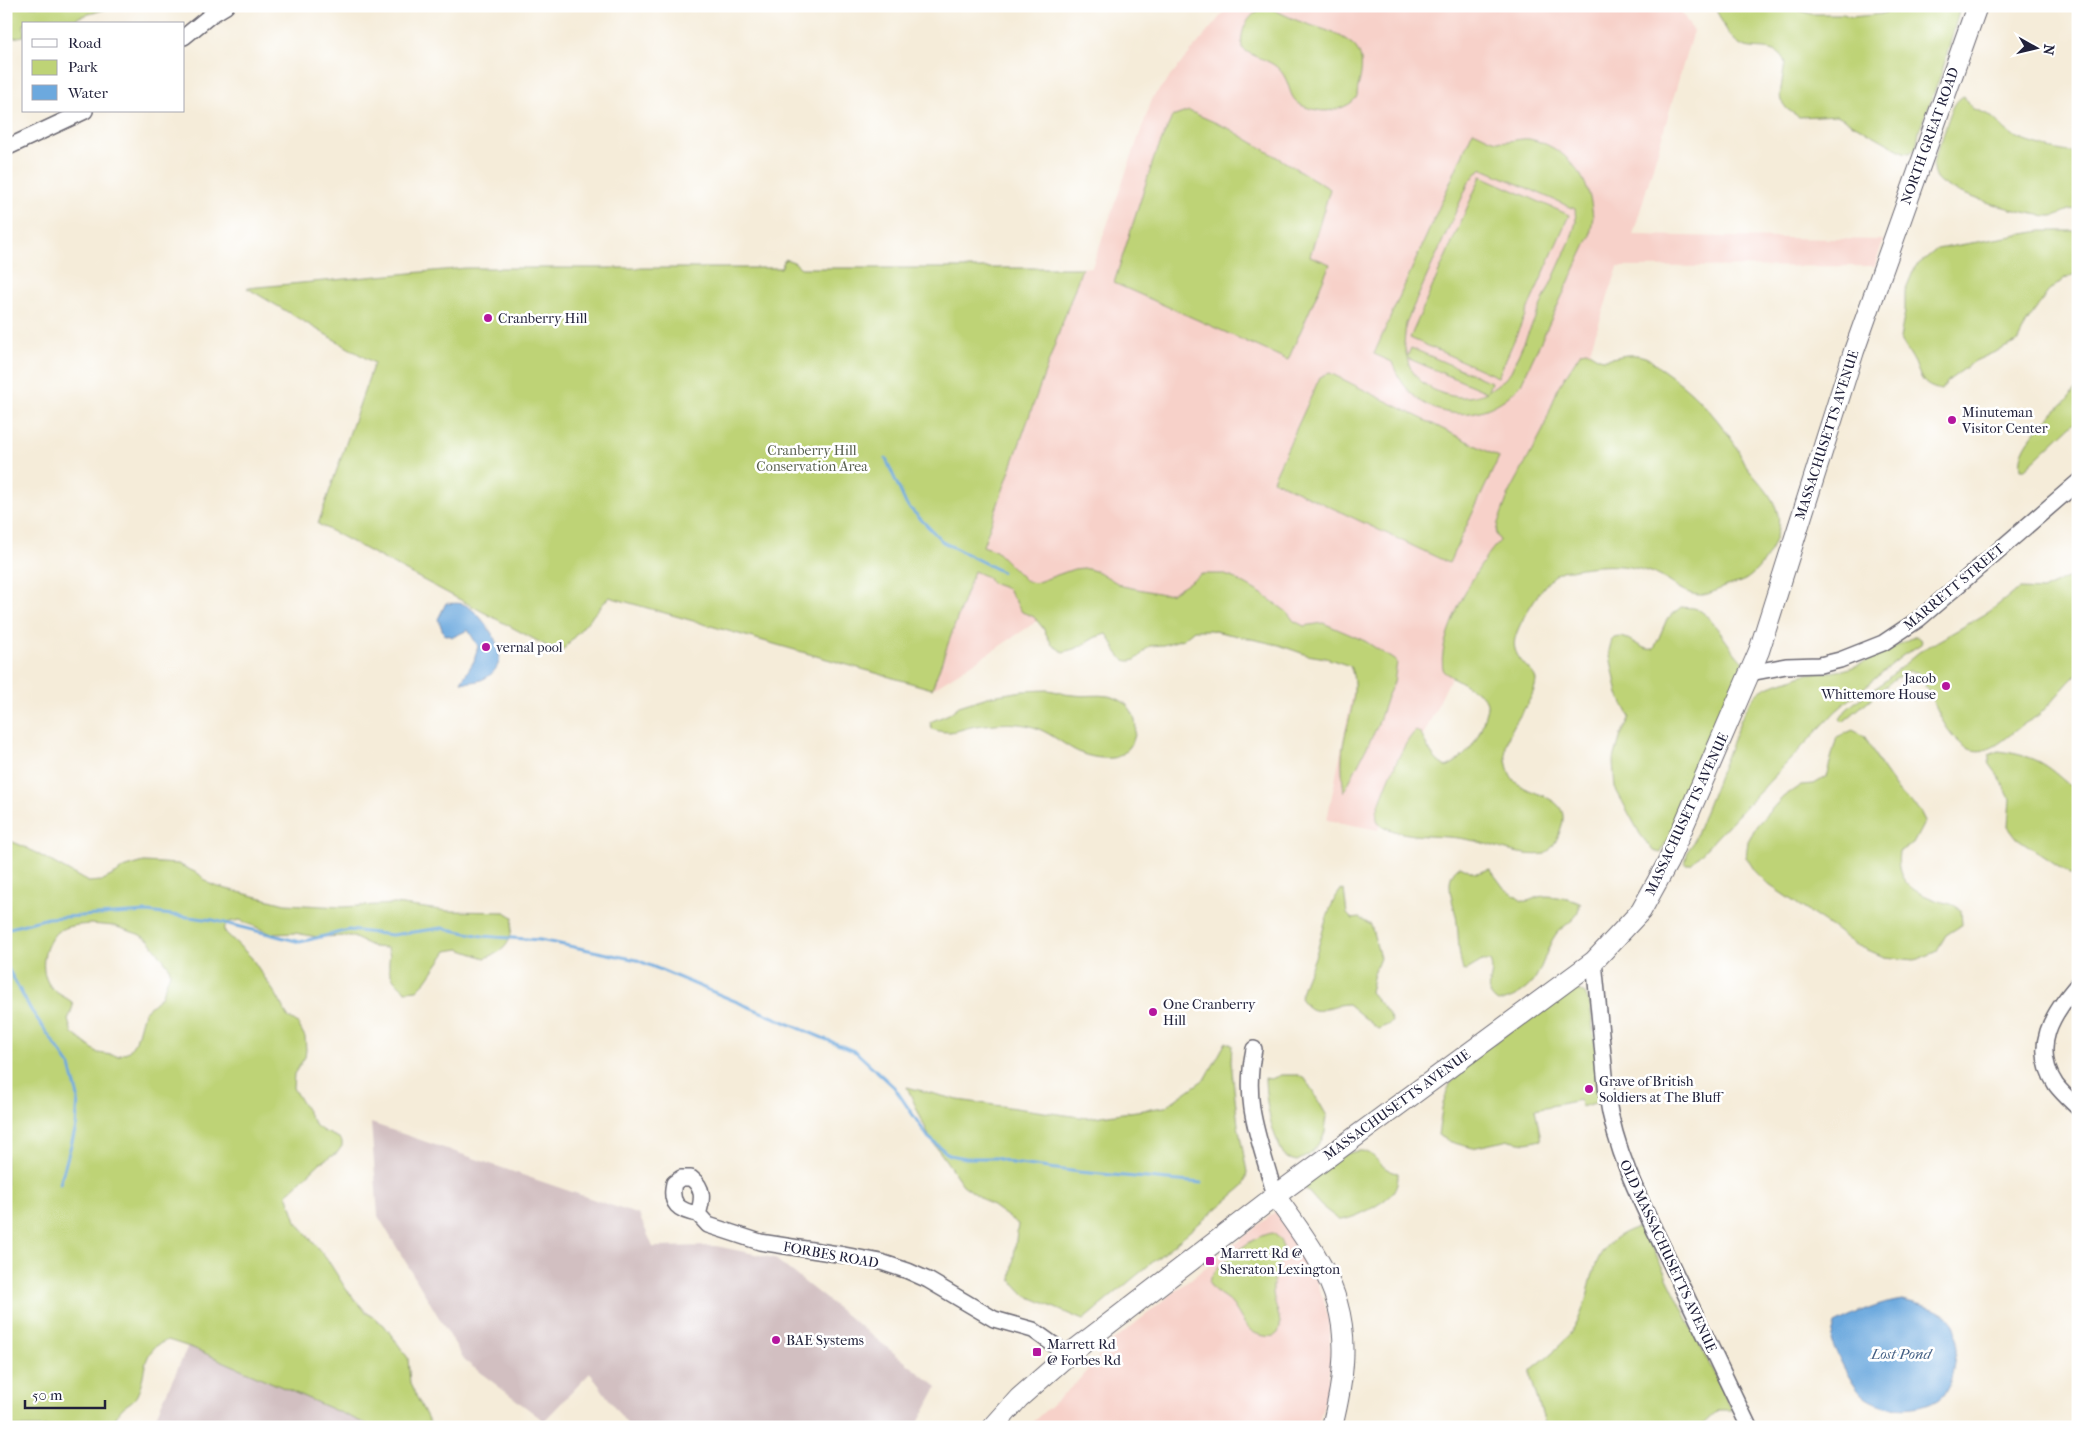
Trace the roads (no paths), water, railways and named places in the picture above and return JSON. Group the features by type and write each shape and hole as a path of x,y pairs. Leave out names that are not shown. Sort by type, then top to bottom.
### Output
{"main road":[{"name":"NORTH GREAT ROAD","path":"1884,267 1977,6"},
{"name":"MASSACHUSETTS AVENUE","path":"992,1427 1034,1383 1068,1355 1275,1196 1594,961 1641,911 1661,876 1750,673 1837,404 1884,267"},
{"path":"1275,1196 1315,1252 1333,1288 1338,1303 1344,1341 1344,1362 1342,1385 1332,1427"}],"street":[{"path":"185,36 211,15 226,6"},
{"path":"6,148 83,112"},
{"name":"MARRETT STREET","path":"1750,673 1786,666 1820,665 1840,660 1883,643 1920,619 2078,482"},
{"name":"MARRETT STREET","path":"1758,651 1786,666"},
{"name":"OLD MASSACHUSETTS AVENUE","path":"1594,961 1607,1096 1610,1115 1621,1154 1640,1200 1749,1427"},
{"path":"2078,984 2053,1017 2045,1052 2048,1067 2057,1086 2078,1108"},
{"path":"1254,1049 1249,1075 1250,1099 1256,1131 1275,1196"},
{"name":"FORBES ROAD","path":"698,1214 708,1225 760,1242 881,1262 908,1271 928,1280 994,1319 1033,1330 1068,1355"}],"water":[{"path":"446,603 461,604 471,609 484,622 494,638 500,655 499,662 497,668 484,679 473,682 461,682 474,661 478,646 468,630 453,637 444,634 438,619"},
{"name":"Lost Pond","path":"1902,1300 1929,1307 1949,1318 1953,1323 1957,1339 1952,1373 1949,1384 1943,1394 1931,1402 1903,1408 1883,1405 1866,1398 1846,1371 1831,1340 1835,1324 1867,1309"}],"waterway":[{"path":"886,459 906,504 943,542 1002,572"},
{"path":"6,929 48,918 147,912 213,920 300,942 349,930 392,935 442,928 482,936 540,940 637,960 856,1052 894,1087 928,1137 949,1155 966,1158 996,1158 1012,1163 1079,1172 1202,1183"},
{"path":"6,965 31,1010 70,1066 78,1097 76,1127 60,1184"}],"place":[{"name":"Cranberry Hill","path":"488,318"},
{"name":"Minuteman Visitor Center","path":"1952,420"},
{"name":"vernal pool","path":"486,647"},
{"name":"Jacob Whittemore House","path":"1946,686"},
{"name":"One Cranberry Hill","path":"1153,1012"},
{"name":"Grave of British Soldiers at The Bluff","path":"1589,1089"},
{"name":"Marrett Rd @ Sheraton Lexington","path":"1210,1261"},
{"name":"BAE Systems","path":"776,1340"},
{"name":"Marrett Rd @ Forbes Rd","path":"1037,1352"}],"park label":[{"name":"Cranberry Hill Conservation Area","path":"812,458"}]}
